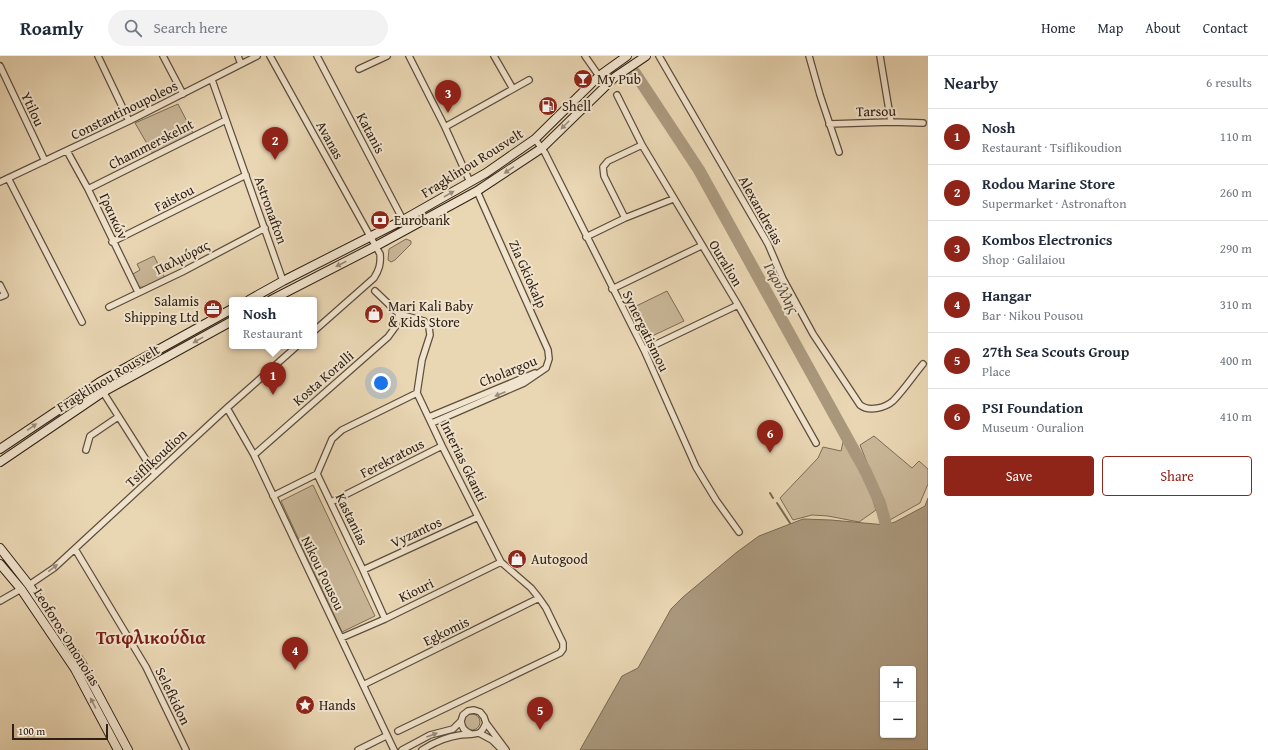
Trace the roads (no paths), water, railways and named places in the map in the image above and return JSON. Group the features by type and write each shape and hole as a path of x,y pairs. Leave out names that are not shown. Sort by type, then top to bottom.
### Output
{"main road":[{"name":"Fragklinou Rousvelt","path":"255,297 403,220 470,182 535,139 598,76 627,56"},
{"name":"Fragklinou Rousvelt","path":"277,297 376,246 477,191 542,148 615,77 646,56"},
{"name":"Fragklinou Rousvelt","path":"0,449 100,382 229,311"},
{"name":"Fragklinou Rousvelt","path":"0,462 103,392 229,323"},
{"name":"Leoforos Omonoias","path":"0,548 29,585 82,664 128,750"},
{"name":"Leoforos Omonoias","path":"0,564 21,589 75,669 118,750"}],"street":[{"path":"98,56 129,121"},
{"path":"163,56 183,94"},
{"path":"238,56 242,64"},
{"name":"Constantinoupoleos","path":"0,182 129,121 257,56"},
{"name":"Avanas","path":"270,56 370,237"},
{"name":"Katanis","path":"317,56 403,220"},
{"path":"359,69 387,56"},
{"path":"409,56 445,127 470,182"},
{"path":"494,56 513,89"},
{"path":"585,56 598,76"},
{"name":"Alexandreias","path":"659,56 768,244 782,279 813,334 860,405 863,407 880,408 892,402 923,364"},
{"path":"809,56 839,152"},
{"path":"880,56 891,122"},
{"name":"Ytilou","path":"0,66 45,162"},
{"name":"Astronafton","path":"212,80 284,281"},
{"path":"445,127 529,80"},
{"name":"Ouralion","path":"616,95 642,145 673,199 738,305 816,443"},
{"name":"Chammerskelnt","path":"88,189 226,120"},
{"name":"Tarsou","path":"830,124 891,122 923,123"},
{"name":"Synergatismou","path":"535,139 542,148 644,350 696,467 738,532"},
{"path":"625,218 604,176 603,167 608,161 642,145"},
{"name":"Γραικών","path":"67,151 88,189 112,242 138,292"},
{"name":"Faistou","path":"112,242 246,175"},
{"path":"8,178 82,322"},
{"name":"Zia Gkiokalp","path":"477,191 548,350 549,359 546,368"},
{"path":"586,237 625,218 673,199"},
{"name":"Παλμύρας","path":"109,308 138,292 182,272 265,228"},
{"path":"317,328 374,278 379,271 381,263 380,254 370,237"},
{"path":"612,289 701,246"},
{"path":"0,285 5,295 0,298"},
{"path":"273,496 317,474 332,438 342,430 417,393 422,360 430,335 429,327 424,321 399,314 375,291"},
{"path":"644,350 738,305"},
{"name":"Kosta Koralli","path":"254,455 388,337 396,326 399,314"},
{"name":"Tsiflikoudion","path":"29,585 54,568 76,549 155,474 294,349"},
{"name":"Cholargou","path":"428,417 546,368"},
{"name":"Cholargou","path":"432,423 524,384 546,368"},
{"path":"103,392 155,474"},
{"name":"Interias Gkanti","path":"398,731 560,653 563,649 563,643 546,608 539,598 531,588 501,562 442,446 417,393"},
{"name":"Nikou Pousou","path":"227,408 254,455 386,736 394,750"},
{"path":"86,450 90,436 118,417"},
{"name":"Ferekratous","path":"331,502 442,446"},
{"name":"Kastanias","path":"317,474 385,619"},
{"name":"Vyzantos","path":"363,570 478,517"},
{"name":"Selefkidon","path":"76,549 146,667 186,750"},
{"name":"Kiouri","path":"341,638 385,619 501,562"},
{"path":"0,601 21,589"},
{"name":"Egkomis","path":"363,685 539,598"},
{"path":"402,750 430,735 453,729 461,721 463,715 468,711 474,710 480,712 486,723 506,750"},
{"path":"461,721 462,727 466,732 471,734"},
{"path":"479,733 486,723"},
{"path":"422,750 445,739 460,735 479,733 492,740 502,750"},
{"path":"358,750 386,736"}],"waterway":[{"name":"Γαρύλλης","path":"635,73 699,170 866,472 880,503 886,525"},
{"path":"770,493 773,498"},
{"path":"777,503 790,523"}],"place":[{"name":"My Pub","path":"583,79"},
{"name":"Shell","path":"548,106"},
{"name":"Kombos Electronics","path":"448,113"},
{"name":"Rodou Marine Store","path":"275,160"},
{"name":"Eurobank","path":"380,220"},
{"name":"Salamis Shipping Ltd","path":"213,309"},
{"name":"Mari Kali Baby & Kids Store","path":"374,314"},
{"name":"Nosh","path":"273,395"},
{"name":"PSI Foundation","path":"770,453"},
{"name":"Autogood","path":"517,559"},
{"name":"Hangar","path":"295,670"},
{"name":"Hands","path":"305,705"},
{"name":"27th Sea Scouts Group","path":"540,730"}],"district":[{"name":"Τσιφλικούδια","path":"151,637"}]}
